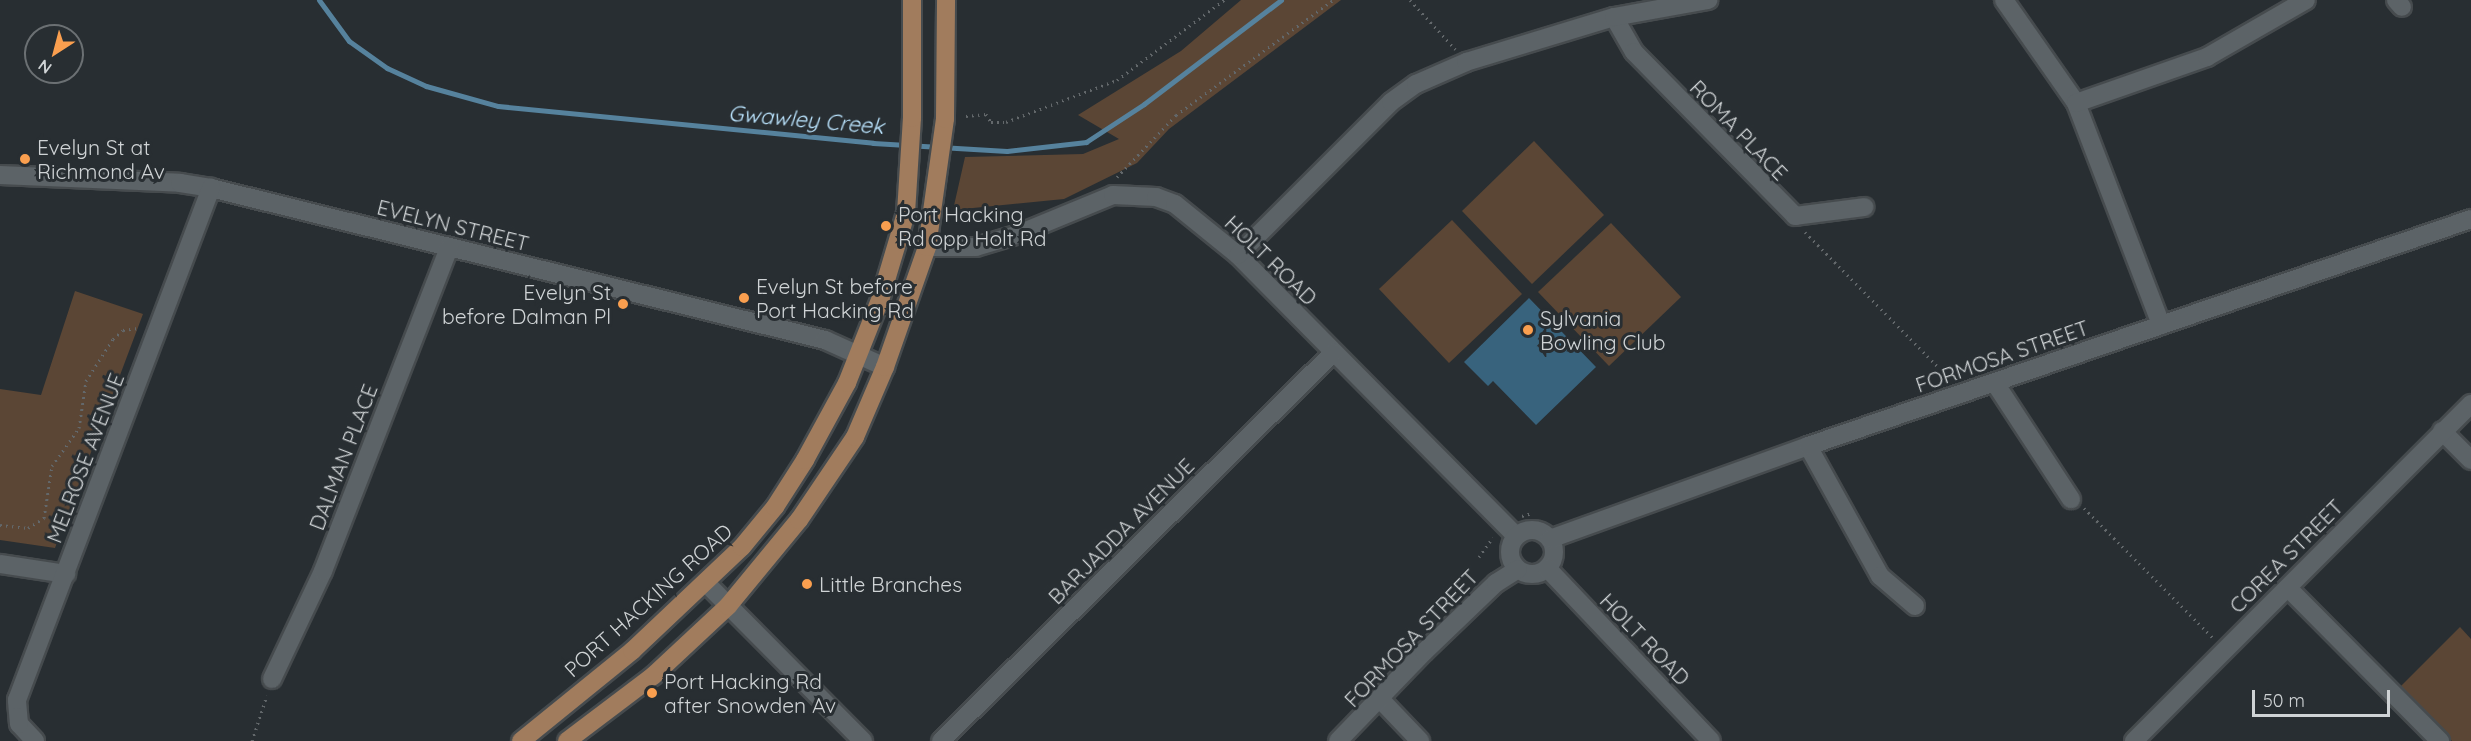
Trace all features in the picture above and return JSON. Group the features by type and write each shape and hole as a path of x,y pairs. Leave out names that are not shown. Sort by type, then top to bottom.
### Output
{"main road":[{"name":"PORT HACKING ROAD","path":"521,741 632,651 706,583 775,507 805,460 861,354 896,250 909,189 912,118 912,0"},
{"path":"567,741 662,669 728,606 827,480 855,437 885,367 927,247 945,119 946,0"}],"street":[{"path":"1238,255 1391,102 1416,84 1466,62 1614,17 1708,0"},
{"path":"2004,0 2076,103 2161,325"},
{"path":"2076,103 2207,57 2306,0"},
{"name":"ROMA PLACE","path":"1614,17 1634,52 1795,216"},
{"name":"EVELYN STREET","path":"0,175 180,183 211,188 780,328 861,354 885,367"},
{"name":"MELROSE AVENUE","path":"34,741 19,724 17,700 211,188"},
{"name":"HOLT ROAD","path":"927,247 976,247 1016,236 1099,199 1131,193 1175,204 1238,255 1516,536"},
{"path":"1795,216 1864,207"},
{"name":"FORMOSA STREET","path":"1550,539 1808,446 2471,219"},
{"name":"DALMAN PLACE","path":"272,679 323,571 449,248"},
{"name":"BARJADDA AVENUE","path":"941,741 1333,353"},
{"path":"1995,383 2071,499"},
{"name":"COREA STREET","path":"2134,741 2471,404"},
{"path":"2442,432 2471,460"},
{"path":"1808,446 1880,576 1915,606"},
{"path":"1533,530 1550,539 1553,557 1546,568 1535,574 1518,569 1510,553 1516,536 1533,530"},
{"path":"0,564 66,574"},
{"name":"HOLT ROAD","path":"1546,568 1711,741"},
{"name":"FORMOSA STREET","path":"1338,741 1381,700 1440,636 1496,583 1518,569"},
{"path":"706,583 863,741"},
{"path":"2288,588 2440,741"},
{"path":"1381,700 1420,741"}],"path":[{"path":"966,116 986,114 991,122 1006,122 1117,80 1224,0"},
{"path":"1099,199 1176,115 1333,0"},
{"path":"1410,0 1466,62"},
{"path":"1795,216 1808,237 1964,393"},
{"path":"0,525 28,528 44,518 52,466 75,436 86,381 113,339 132,326 155,335"},
{"path":"2071,499 2096,517 2224,650"},
{"path":"252,741 272,679"}],"shaded area":[{"path":"1241,0 1341,0 1169,129 1137,163 1064,199 953,210 965,157 1083,154 1119,139 1078,115 1181,51"},
{"path":"1534,141 1604,215 1532,284 1462,211"},
{"path":"1452,220 1522,294 1449,363 1379,289"},
{"path":"1611,223 1681,297 1609,366 1538,292"},
{"path":"75,291 143,314 55,548 0,540 0,389 41,395"},
{"path":"2460,627 2471,639 2471,741 2452,741 2399,688"}],"building":[{"name":"Sylvania Bowling Club","path":"1529,298 1596,367 1536,425 1493,381 1488,386 1464,362"}],"waterway":[{"name":"Gwawley Creek","path":"319,0 349,41 387,68 426,86 498,106 873,143 1007,151 1086,142 1144,104 1281,0"}],"place":[{"name":"Evelyn St at Richmond Av","path":"25,159"},
{"name":"Port Hacking Rd opp Holt Rd","path":"886,226"},
{"name":"Evelyn St before Port Hacking Rd","path":"744,298"},
{"name":"Evelyn St before Dalman Pl","path":"623,304"},
{"name":"Sylvania Bowling Club","path":"1528,330"},
{"name":"Little Branches","path":"807,584"},
{"name":"Port Hacking Rd after Snowden Av","path":"652,693"}]}
